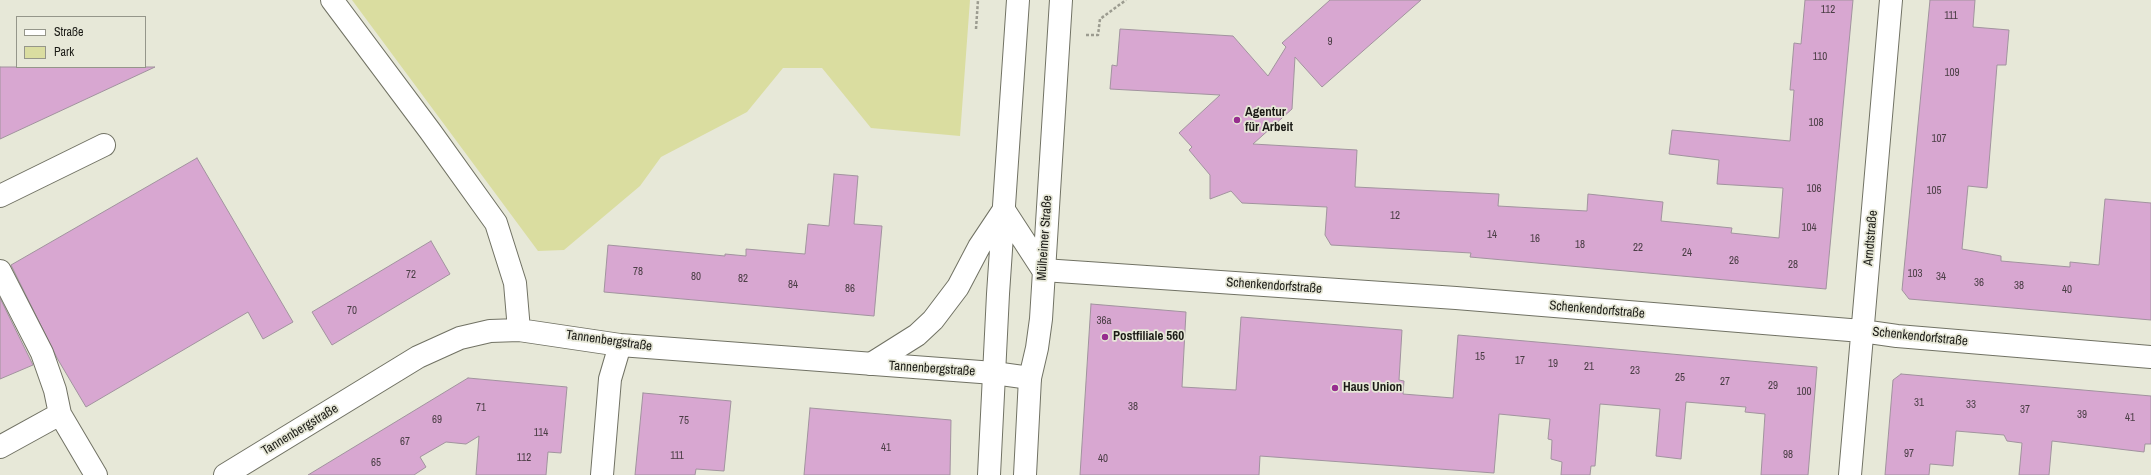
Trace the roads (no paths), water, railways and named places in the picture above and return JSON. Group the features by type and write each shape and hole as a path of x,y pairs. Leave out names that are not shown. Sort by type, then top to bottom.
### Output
{"street":[{"path":"332,0 430,131 496,223 515,283 519,330"},
{"path":"989,475 994,373 1018,0"},
{"name":"Mülheimer Straße","path":"1025,475 1030,378 1037,348 1041,319 1043,270 1062,0"},
{"name":"Arndtstraße","path":"1850,475 1892,0"},
{"path":"0,196 104,145"},
{"path":"1004,210 1043,270"},
{"path":"871,364 917,335 933,320 958,287 979,247 1004,210"},
{"name":"Schenkendorfstraße","path":"1043,270 1448,298 1862,331 1897,336 2151,357"},
{"path":"0,271 42,353 55,390 60,414 96,475"},
{"name":"Tannenbergstraße","path":"225,475 418,357 460,338 490,331 519,330 620,345 994,373 1030,378"},
{"path":"602,475 610,379 620,345"},
{"path":"0,447 60,414"}],"place":[{"name":"Agentur für Arbeit","path":"1237,120"},
{"name":"Postfiliale 560","path":"1105,337"},
{"name":"Haus Union","path":"1335,388"}]}
